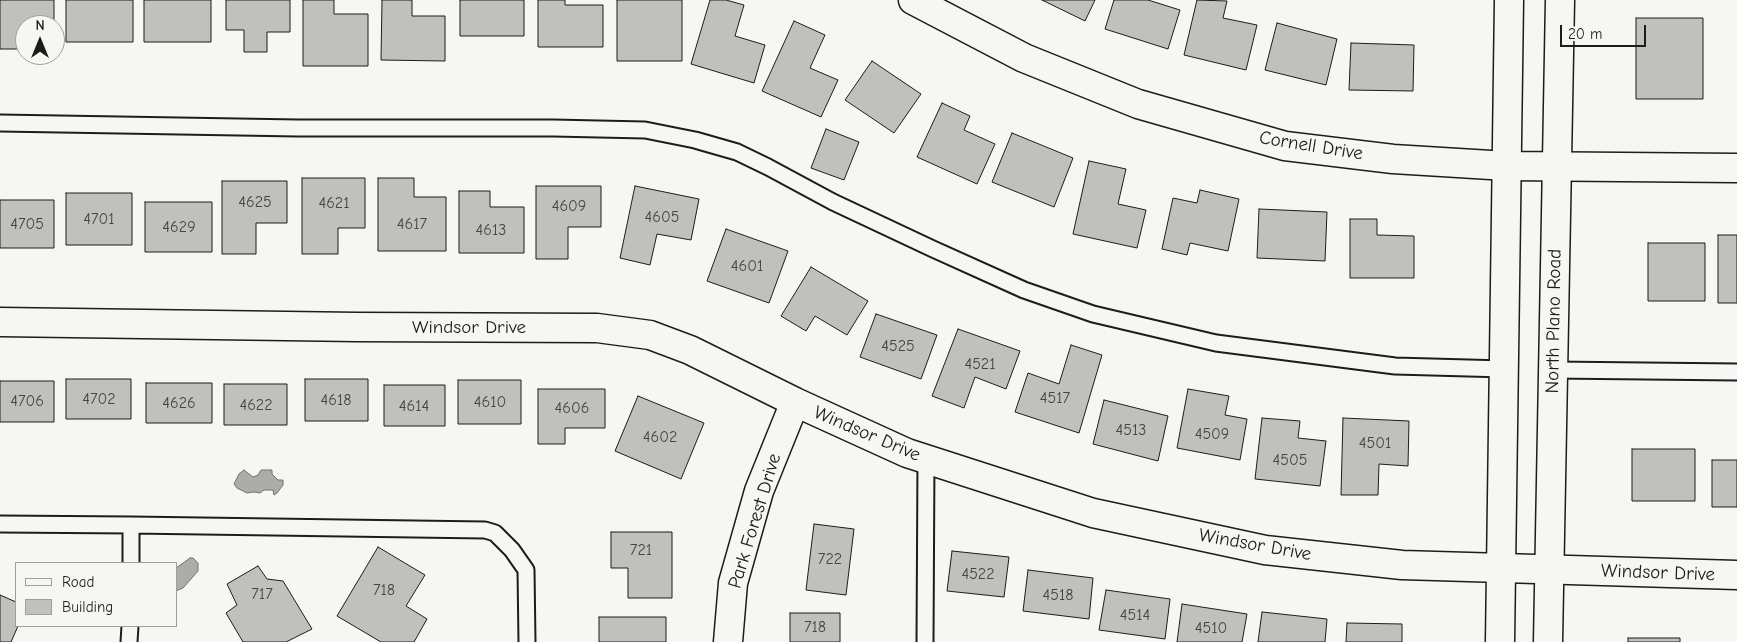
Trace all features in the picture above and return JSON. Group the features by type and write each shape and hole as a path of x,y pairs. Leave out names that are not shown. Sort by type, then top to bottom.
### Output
{"street":[{"name":"Cornell Drive","path":"913,0 1024,58 1138,104 1285,146 1393,159 1507,166 1737,168"},
{"path":"1500,642 1509,0"},
{"name":"North Plano Road","path":"1548,642 1560,0"},
{"name":"Windsor Drive","path":"0,322 597,328 650,335 690,350 795,402 907,453 1094,513 1265,550 1402,565 1737,575"},
{"name":"Park Forest Drive","path":"728,642 732,583 759,491 795,402"}],"lane":[{"path":"0,123 298,128 645,130 695,140 737,152 833,202 1024,290 1093,314 1216,342 1395,366 1504,369"},
{"path":"1553,370 1737,372"},
{"path":"925,642 926,459"},
{"path":"0,524 490,531 503,539 526,570 527,642"},
{"path":"131,525 131,562"},
{"path":"129,642 130,627"}],"shaded area":[{"path":"244,470 253,477 258,475 261,470 272,470 272,474 278,480 283,480 283,485 274,495 273,490 247,493 237,488 234,484 239,474"},
{"path":"190,558 193,558 198,563 198,571 183,588 178,590 178,567"}],"building":[{"path":"0,0 54,0 54,15 15,15 15,49 0,49"},
{"path":"66,0 133,0 133,42 66,42"},
{"path":"144,0 211,0 211,42 144,42"},
{"path":"226,0 290,0 290,32 267,32 267,52 244,52 244,30 226,30"},
{"path":"303,0 334,0 334,14 368,14 368,66 303,66"},
{"path":"382,0 412,0 412,16 445,16 445,61 381,60"},
{"path":"460,0 524,0 524,36 460,36"},
{"path":"538,0 565,0 565,5 603,5 603,47 538,47"},
{"path":"617,0 682,0 682,61 617,61"},
{"path":"710,0 726,0 744,5 735,36 765,45 754,83 691,64"},
{"path":"1042,0 1095,0 1085,21"},
{"path":"1114,0 1148,0 1180,10 1168,49 1105,29"},
{"path":"1197,0 1227,1 1223,18 1257,25 1246,70 1184,55"},
{"path":"1636,18 1703,18 1703,99 1636,99"},
{"path":"794,21 825,35 810,68 838,80 821,117 762,91"},
{"path":"1277,23 1337,39 1326,85 1265,70"},
{"path":"1351,43 1414,45 1413,91 1349,90"},
{"path":"872,61 921,94 894,133 845,100"},
{"path":"942,103 970,116 964,130 995,144 977,184 917,157"},
{"path":"826,129 859,142 844,180 811,168"},
{"path":"1012,133 1073,158 1054,207 992,182"},
{"path":"1089,161 1126,169 1118,204 1146,210 1137,248 1073,234"},
{"path":"302,178 365,178 365,228 338,228 338,254 302,254"},
{"path":"378,178 414,178 414,197 446,197 446,251 378,251"},
{"path":"222,181 287,181 287,223 256,223 256,254 222,254"},
{"path":"536,186 601,186 601,227 568,227 568,259 536,259"},
{"path":"635,186 699,199 691,240 657,234 650,265 620,258"},
{"path":"1200,190 1239,199 1228,251 1190,243 1187,255 1162,249 1173,198 1197,203"},
{"path":"459,191 490,191 490,207 524,207 524,253 459,253"},
{"path":"66,193 132,193 132,245 66,245"},
{"path":"0,200 54,200 54,248 0,248"},
{"path":"145,202 212,202 212,252 145,252"},
{"path":"1259,209 1327,212 1325,261 1257,258"},
{"path":"1350,219 1377,219 1377,235 1414,236 1414,278 1350,278"},
{"path":"726,229 788,251 769,303 707,281"},
{"path":"1718,235 1737,235 1737,303 1718,303"},
{"path":"1648,243 1705,243 1705,301 1648,301"},
{"path":"811,267 868,301 847,335 815,316 806,331 781,316"},
{"path":"876,314 937,335 921,379 860,357"},
{"path":"958,329 1020,351 1006,389 975,377 964,408 932,396"},
{"path":"1071,345 1102,355 1079,433 1015,412 1028,373 1059,384"},
{"path":"66,379 131,379 131,419 66,419"},
{"path":"305,379 368,379 368,421 305,421"},
{"path":"458,380 521,380 521,424 458,424"},
{"path":"0,381 54,381 54,422 0,422"},
{"path":"146,383 212,383 212,423 146,423"},
{"path":"224,384 287,384 287,425 224,425"},
{"path":"384,385 445,385 445,426 384,426"},
{"path":"538,389 605,389 605,428 565,428 565,444 538,444"},
{"path":"1188,389 1229,396 1225,415 1247,419 1240,460 1177,448"},
{"path":"638,396 704,423 681,479 615,451"},
{"path":"1104,400 1168,416 1158,461 1093,444"},
{"path":"1262,418 1300,421 1298,438 1326,441 1320,486 1255,479"},
{"path":"1343,418 1409,421 1408,466 1379,464 1378,495 1341,495"},
{"path":"1632,449 1695,449 1695,501 1632,501"},
{"path":"1712,460 1737,460 1737,507 1712,507"},
{"path":"814,524 854,529 846,595 806,590"},
{"path":"611,532 672,532 672,598 628,598 628,568 611,568"},
{"path":"378,547 425,575 406,606 427,619 414,642 381,642 337,616"},
{"path":"952,551 1009,557 1004,597 947,591"},
{"path":"258,566 267,579 283,581 312,629 286,642 243,642 226,613 237,605 227,584"},
{"path":"1028,570 1093,578 1089,619 1023,611"},
{"path":"1106,590 1170,599 1165,639 1099,630"},
{"path":"0,595 15,602 15,627 18,627 11,642 0,642"},
{"path":"1182,604 1247,614 1242,642 1177,642"},
{"path":"1262,612 1327,619 1325,642 1258,642"},
{"path":"790,613 840,613 840,642 790,642"},
{"path":"599,617 666,617 666,642 599,642"},
{"path":"1347,623 1402,624 1402,642 1346,642"},
{"path":"1628,638 1680,638 1680,642 1628,642"}]}
